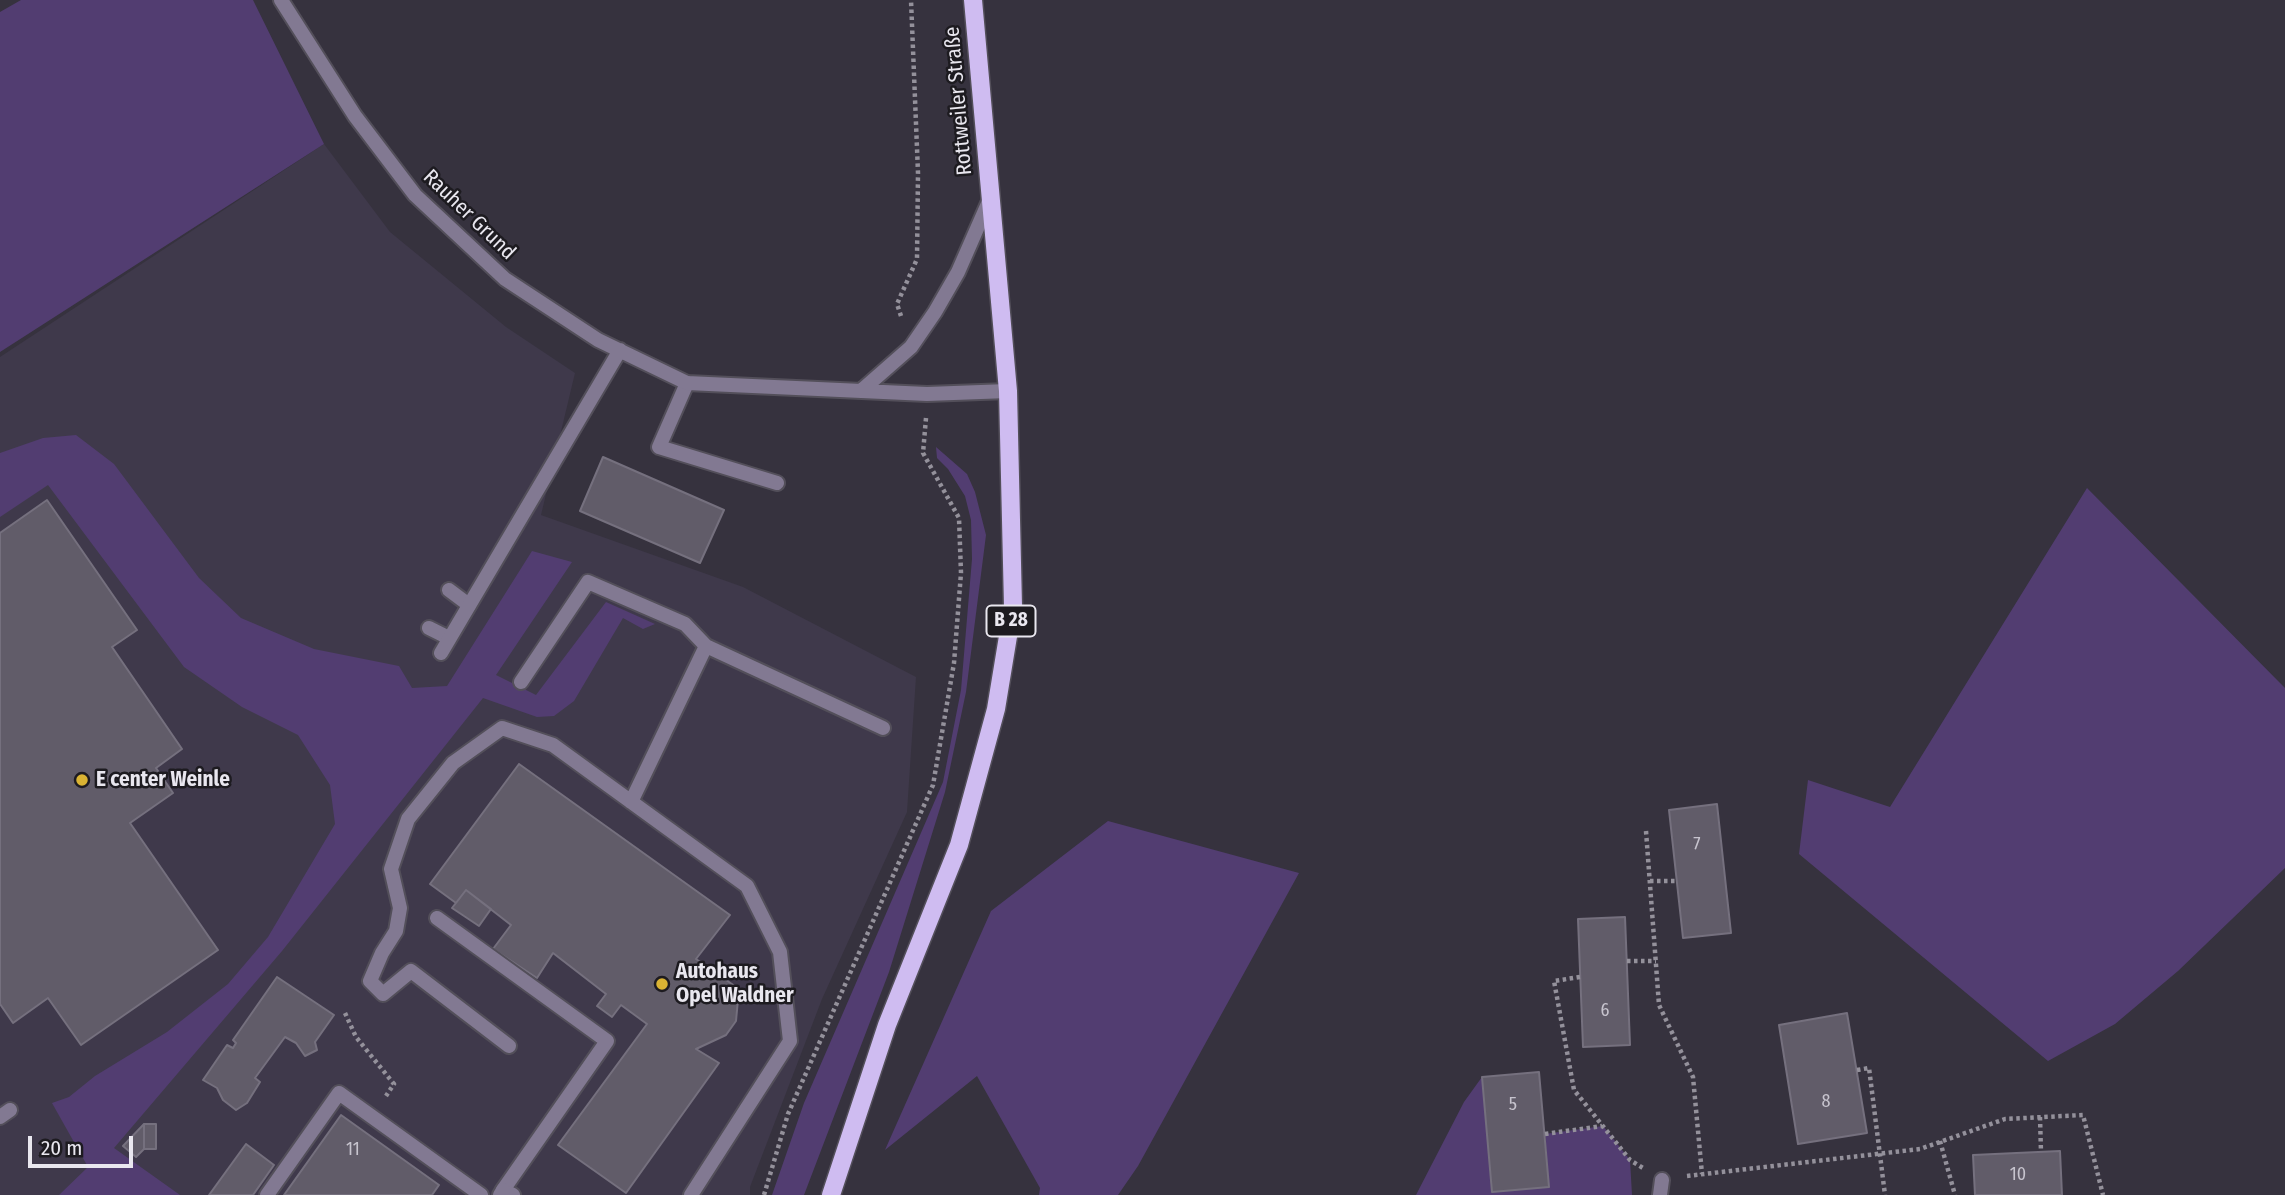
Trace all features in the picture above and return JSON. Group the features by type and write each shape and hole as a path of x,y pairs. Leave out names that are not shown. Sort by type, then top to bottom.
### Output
{"main road":[{"name":"Rottweiler Straße","path":"973,0 990,199"},
{"name":"B 28","path":"831,1195 887,1025 959,845 996,709 1013,606 1008,391 990,199"}],"street":[{"name":"Rauher Grund","path":"281,0 355,116 415,195 505,279 620,350 687,383 927,394 1008,391"},
{"path":"862,390 911,347 958,272 990,199"},
{"path":"441,653 620,350"},
{"path":"687,383 659,447 777,483"},
{"path":"521,681 588,582 685,624 706,646 883,728"},
{"path":"449,590 469,605"},
{"path":"429,628 449,638"},
{"path":"631,802 706,646"},
{"path":"509,1046 411,971 383,994 370,981 396,931 400,908 391,869 408,818 453,763 502,728 553,745 747,886 780,952 790,1041 691,1195"},
{"path":"437,918 607,1041 505,1193"},
{"path":"267,1195 339,1093 481,1195"},
{"path":"1660,1195 1662,1180"}],"path":[{"path":"911,0 918,173 917,259 897,304 911,347"},
{"path":"764,1195 788,1114 933,785 954,663 961,573 959,517 923,453 927,394"},
{"path":"1646,831 1659,1004 1693,1077 1702,1174"},
{"path":"1650,881 1676,881"},
{"path":"1627,961 1656,961"},
{"path":"1580,977 1554,981 1574,1090 1630,1160 1662,1180 1920,1149 2005,1119 2083,1115 2103,1195"},
{"path":"345,1013 356,1037 394,1084 373,1117"},
{"path":"1857,1070 1869,1068 1885,1195"},
{"path":"2040,1117 2041,1152"},
{"path":"1545,1133 1603,1126"},
{"path":"1940,1141 1955,1195"}],"shaded area":[{"path":"21,0 253,0 324,144 0,352 0,12"},
{"path":"324,144 390,232 506,327 575,373 541,515 743,587 916,677 907,812 822,999 750,1187 750,1195 0,1195 0,357"},
{"path":"76,435 114,464 199,578 241,618 314,649 399,666 412,688 447,686 532,551 572,562 496,675 536,695 606,602 655,624 643,629 623,618 574,701 554,716 537,717 483,698 282,951 114,1148 180,1195 59,1195 88,1167 52,1103 69,1097 95,1076 167,1032 228,984 268,937 335,824 330,785 298,735 242,707 184,667 48,485 0,517 0,453 43,438"},
{"path":"936,447 967,474 975,492 986,535 966,692 945,792 889,972 804,1195 772,1195 804,1103 943,782 961,690 972,559 971,520 965,496 948,469 937,458"},
{"path":"2087,488 2285,688 2285,868 2178,971 2115,1024 2048,1061 1799,854 1808,780 1890,807"},
{"path":"1108,821 1299,873 1138,1166 1118,1195 1039,1195 1040,1188 977,1076 885,1150 991,911"},
{"path":"1482,1077 1492,1192 1549,1187 1545,1134 1603,1126 1630,1160 1632,1195 1416,1195 1464,1102"}],"building":[{"path":"603,457 724,510 700,563 580,511"},
{"name":"E center Weinle","path":"47,500 137,630 112,647 182,749 156,768 173,793 130,823 218,950 81,1045 48,998 13,1023 0,1004 0,533"},
{"name":"Autohaus Opel Waldner","path":"519,764 730,915 696,959 739,989 736,1021 726,1035 696,1049 719,1063 626,1193 558,1145 647,1024 621,1005 612,1017 597,1006 606,994 553,953 537,978 493,949 511,925 466,890 456,903 430,884"},
{"path":"1717,804 1731,933 1683,938 1669,810"},
{"path":"466,890 491,909 479,926 452,908"},
{"path":"1625,917 1630,1045 1583,1047 1578,919"},
{"path":"277,977 334,1015 315,1042 317,1050 305,1056 296,1043 285,1037 255,1078 260,1082 247,1103 236,1110 223,1100 217,1088 203,1080 227,1045 233,1048 236,1043 233,1040"},
{"path":"1847,1013 1867,1133 1798,1144 1779,1025"},
{"path":"1539,1072 1549,1187 1492,1192 1482,1077"},
{"path":"341,1115 439,1185 432,1195 284,1195"},
{"path":"144,1124 144,1149 136,1157 123,1146"},
{"path":"144,1124 156,1124 156,1149 144,1149"},
{"path":"246,1144 274,1165 253,1195 209,1195"},
{"path":"2060,1151 2062,1195 1975,1195 1973,1155"}],"place":[{"name":"E center Weinle","path":"82,780"},
{"name":"Autohaus Opel Waldner","path":"662,984"}]}
